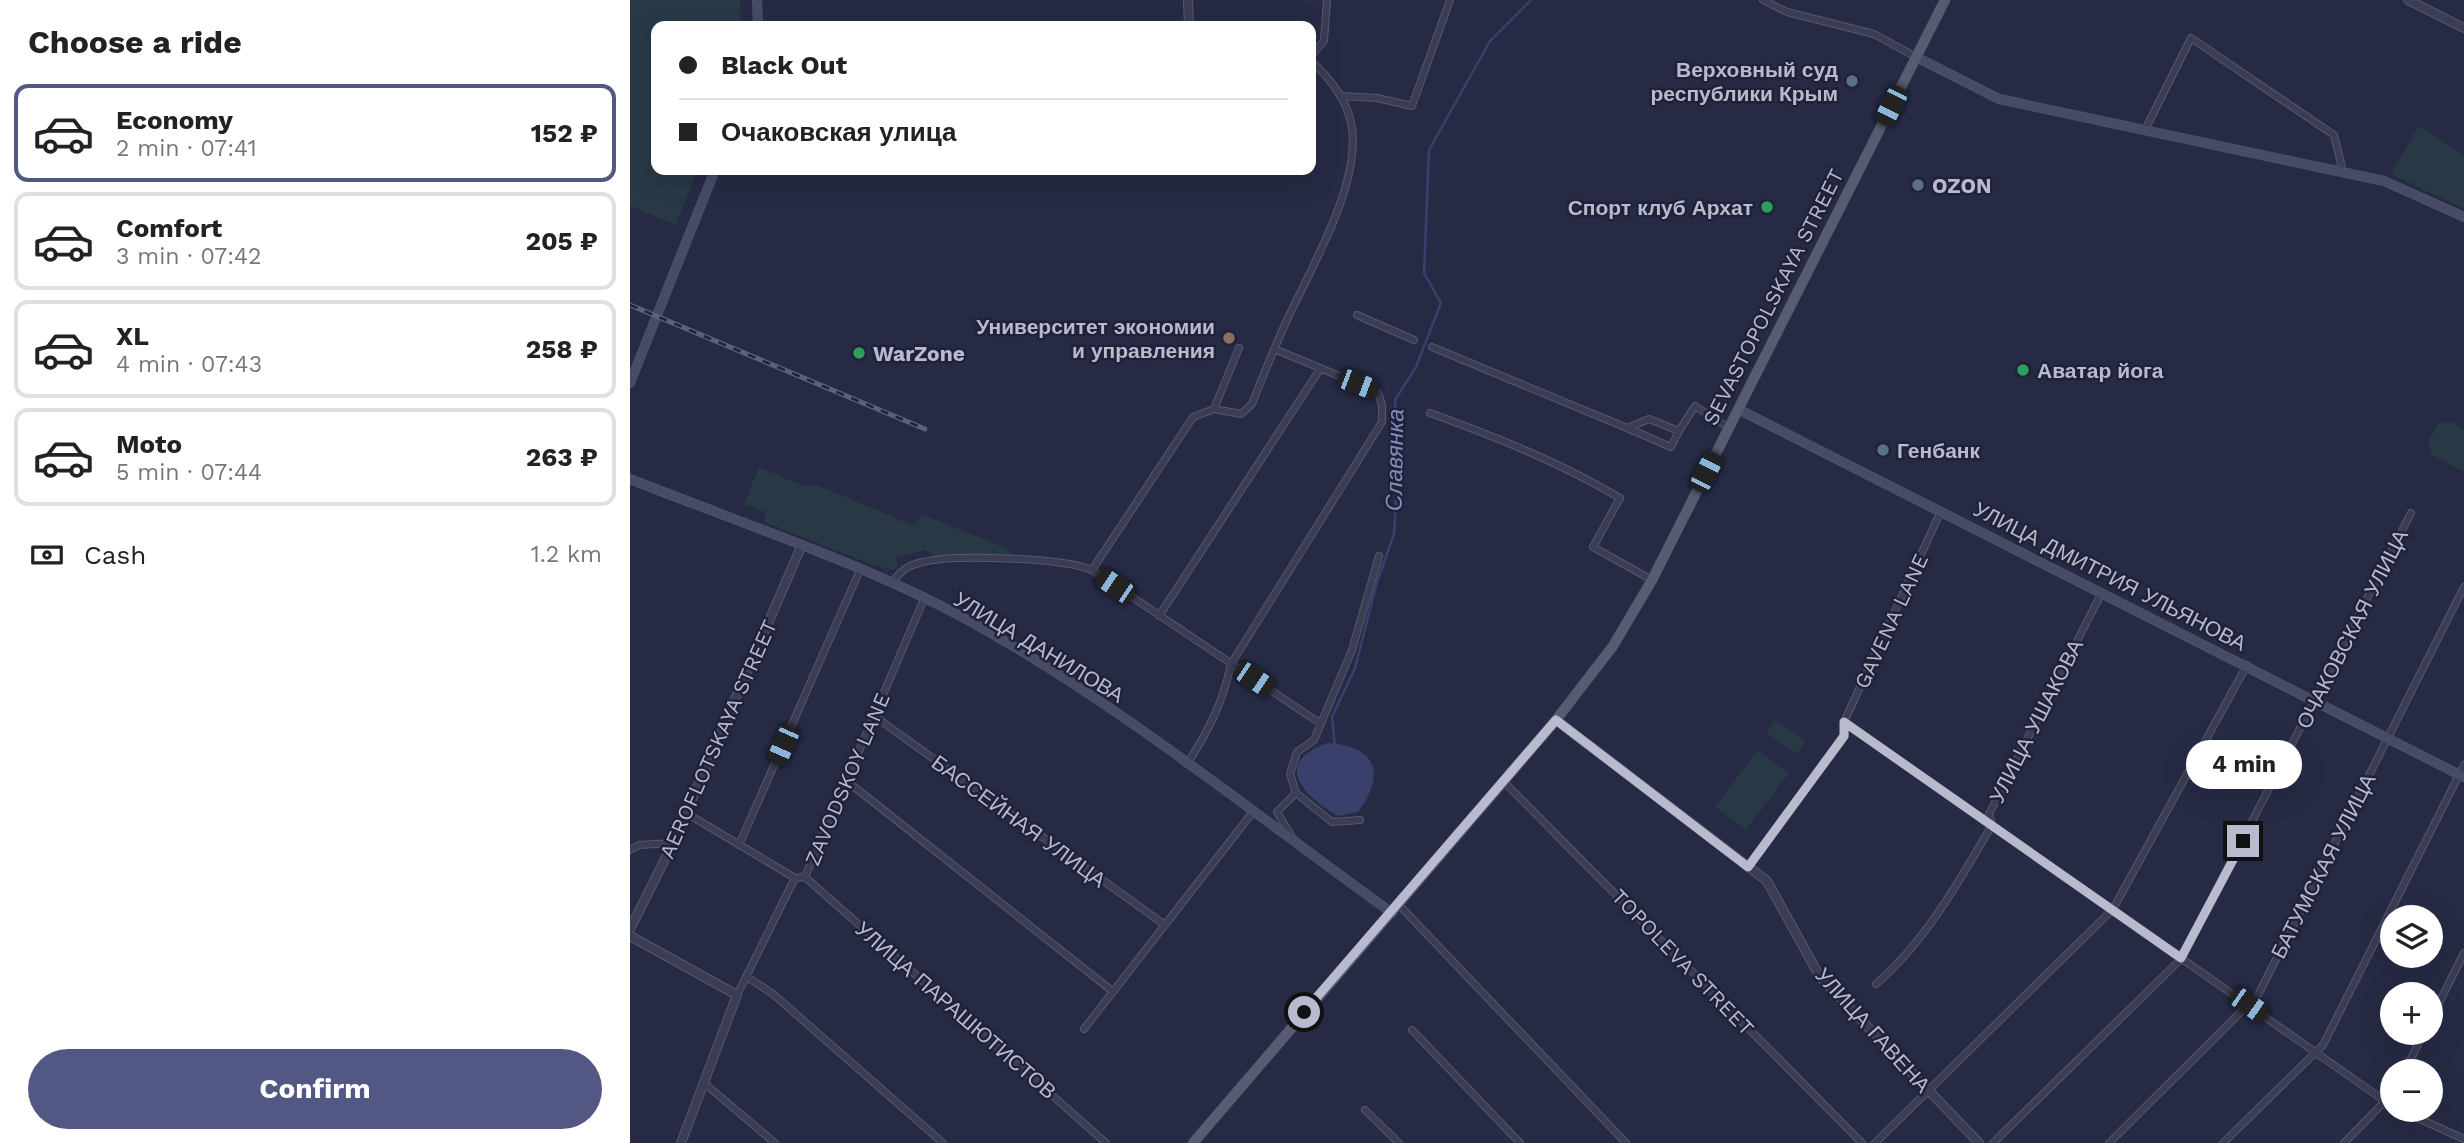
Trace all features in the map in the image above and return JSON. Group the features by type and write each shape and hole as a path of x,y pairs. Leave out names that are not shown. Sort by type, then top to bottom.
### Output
{"main road":[{"path":"757,0 758,21"},
{"name":"SEVASTOPOLSKAYA STREET","path":"1193,1143 1556,720 1613,646 1652,580 1945,0"},
{"path":"1916,57 1999,99 2146,128 2402,187 2464,218"},
{"path":"630,383 713,175"},
{"name":"УЛИЦА ДМИТРИЯ УЛЬЯНОВА","path":"1738,409 2316,700 2461,776"},
{"name":"УЛИЦА ДАНИЛОВА","path":"630,479 892,583 1008,644 1095,699 1295,844 1395,909"}],"street":[{"path":"1188,0 1189,21"},
{"path":"1316,50 1324,41 1327,0"},
{"path":"1341,96 1412,106 1450,0"},
{"path":"1763,0 1787,12 1874,34 1916,57"},
{"path":"2408,0 2464,27"},
{"path":"2146,128 2191,38 2334,135 2343,172"},
{"path":"1092,570 1193,417 1214,409 1241,414 1247,411 1323,244 1343,190 1353,141 1350,118 1341,96 1316,66"},
{"path":"1357,315 1414,340"},
{"path":"1432,347 1671,447 1695,406 1729,428"},
{"path":"1214,409 1239,348"},
{"path":"1187,765 1213,722 1225,694 1231,664 1382,422 1382,405 1378,392 1274,349"},
{"path":"1159,616 1320,369"},
{"path":"1430,413 1502,439 1573,470 1620,498 1593,547 1652,580"},
{"path":"1627,428 1649,419 1679,431"},
{"name":"GAVENA LANE","path":"1748,867 1844,736 1844,722 1941,511"},
{"name":"ОЧАКОВСКАЯ УЛИЦА","path":"1993,1143 2181,958 2411,513"},
{"name":"AEROFLOTSKAYA STREET","path":"630,929 673,844 801,547"},
{"path":"1360,820 1332,822 1296,793 1290,774 1297,752 1314,740 1352,650 1379,556"},
{"path":"892,583 901,570 923,562 1016,559 1078,564 1092,570 1321,724"},
{"path":"739,845 860,570"},
{"name":"БАТУМСКАЯ УЛИЦА","path":"2109,1143 2258,995 2464,587"},
{"name":"УЛИЦА УШАКОВА","path":"1876,984 1899,964 1963,875 1992,825 1989,814 2102,592"},
{"name":"ZAVODSKOY LANE","path":"681,1143 737,995 795,878 805,877 848,782 924,599"},
{"path":"1875,1143 2113,909 2247,665"},
{"name":"БАССЕЙНАЯ УЛИЦА","path":"874,716 1165,925"},
{"name":"УЛИЦА ГАВЕНА","path":"1556,720 1766,881 1820,977 1979,1143"},
{"path":"1844,722 2380,1098"},
{"path":"2223,1143 2323,1045 2461,776 2464,765"},
{"name":"TOPOLEVA STREET","path":"1503,781 1862,1143"},
{"path":"848,782 1111,990"},
{"path":"1295,844 1277,812 1296,793"},
{"path":"686,813 795,878"},
{"path":"1084,1029 1111,990 1252,813"},
{"path":"630,850 639,845 673,844"},
{"name":"УЛИЦА ПАРАШЮТИСТОВ","path":"805,877 1106,1143"},
{"path":"1395,909 1626,1143"},
{"path":"630,936 737,995"},
{"path":"2443,995 2464,953"},
{"path":"747,976 773,994 943,1143"},
{"path":"1412,1030 1520,1143"},
{"path":"704,1083 775,1143"},
{"path":"1366,1110 1399,1143"},
{"path":"2344,1143 2380,1112"},
{"path":"2426,1122 2464,1139"}],"shaded area":[{"path":"630,0 740,0 741,21 651,21 651,175 695,175 676,225 630,206"},
{"path":"2419,126 2464,156 2464,209 2391,174"},
{"path":"2451,422 2464,430 2464,472 2432,455 2428,441 2438,424"},
{"path":"759,467 806,487 814,484 913,525 923,515 1009,549 1010,555 939,560 926,550 896,557 898,567 893,570 871,564 764,522 766,512 744,504"},
{"path":"1776,720 1806,741 1797,754 1766,733"},
{"path":"1758,750 1789,773 1746,830 1715,807"}],"water":[{"path":"1327,743 1357,750 1372,764 1372,785 1358,812 1338,816 1314,799 1299,780 1297,770 1300,760 1310,751"}],"waterway":[{"name":"Славянка","path":"1335,747 1332,717 1355,668 1377,582 1394,534 1399,452 1395,400 1416,367 1441,303 1424,273 1429,150 1490,41 1531,0"}],"railway":[{"path":"630,305 925,429"}],"place":[{"name":"Верховный суд республики Крым","path":"1852,81"},
{"name":"OZON","path":"1918,185"},
{"name":"Спорт клуб Архат","path":"1767,207"},
{"name":"Университет экономии и управления","path":"1229,338"},
{"name":"WarZone","path":"859,353"},
{"name":"Аватар йога","path":"2023,370"},
{"name":"Генбанк","path":"1883,450"}],"route":[{"path":"1304,1012 1556,720 1748,867 1844,736 1844,722 2181,958 2243,841"}]}
